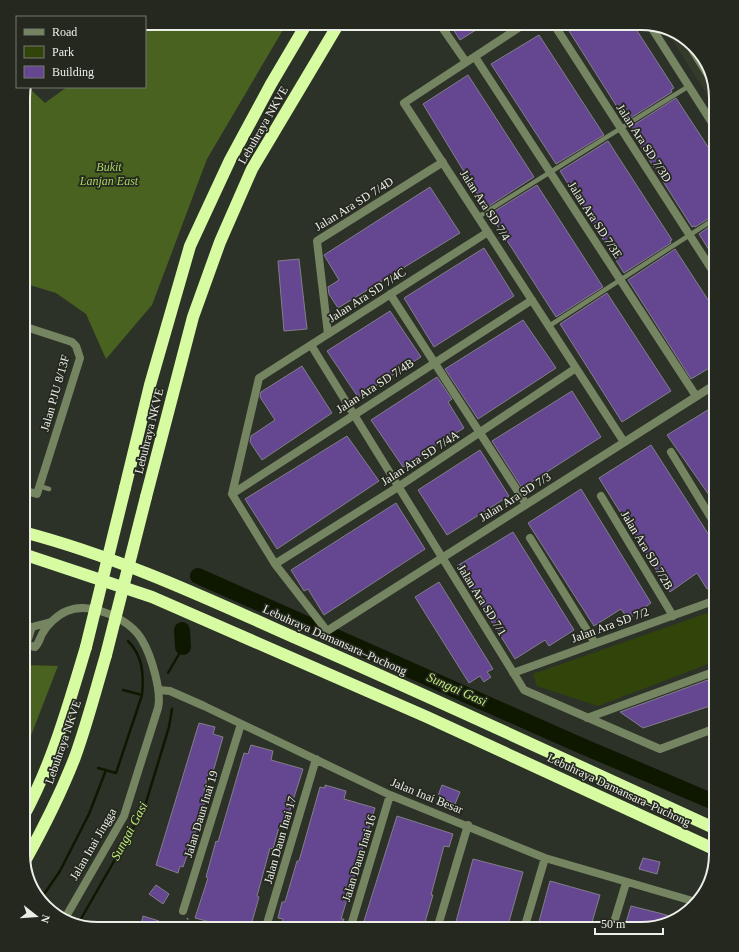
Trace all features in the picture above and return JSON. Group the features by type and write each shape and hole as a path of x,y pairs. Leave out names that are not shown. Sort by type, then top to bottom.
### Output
{"highway":[{"name":"Lebuhraya NKVE","path":"30,801 51,754 68,708 86,647 150,385 190,246 230,160 271,84 303,30"},
{"name":"Lebuhraya NKVE","path":"30,852 46,823 75,757 106,655 193,317 220,242 252,169 335,30"},
{"name":"Lebuhraya Damansara–Puchong","path":"30,534 110,558 158,577 433,698 709,826"},
{"name":"Lebuhraya Damansara–Puchong","path":"30,556 152,597 427,717 709,847"}],"street":[{"path":"444,30 466,62"},
{"name":"Jalan Ara SD 7/4","path":"515,30 404,103 624,442"},
{"name":"Jalan Ara SD 7/3D","path":"557,30 709,265"},
{"path":"654,31 709,117"},
{"name":"Jalan Ara SD 7/3E","path":"474,57 696,396"},
{"name":"Jalan Ara SD 7/4D","path":"328,334 317,241 443,162"},
{"name":"Jalan Ara SD 7/4C","path":"232,494 259,378 488,232"},
{"path":"390,294 526,504"},
{"name":"Jalan Ara SD 7/4B","path":"232,494 532,300"},
{"name":"Jalan PJU 8/13F","path":"30,328 68,340 76,346 80,358 38,490"},
{"name":"Jalan Ara SD 7/1","path":"311,345 524,690 660,749 709,731"},
{"name":"Jalan Ara SD 7/4A","path":"275,564 398,487 576,368"},
{"name":"Jalan Ara SD 7/3","path":"275,564 327,631 709,388"},
{"path":"671,452 709,506"},
{"path":"30,490 38,490"},
{"path":"232,494 275,564"},
{"name":"Jalan Ara SD 7/2B","path":"600,496 673,616"},
{"path":"530,538 595,643"},
{"name":"Jalan Ara SD 7/2","path":"513,672 709,603"},
{"path":"30,646 35,648 42,634 52,621 67,611 89,608 125,623 142,640 159,690"},
{"path":"30,626 52,621"},
{"path":"587,718 709,674"},
{"name":"Jalan Inai Jingga","path":"67,915 124,816 158,708 159,690"},
{"name":"Jalan Inai Besar","path":"159,690 170,691 390,794 545,858 626,883 690,901"},
{"name":"Jalan Daun Inai 19","path":"183,911 241,724"},
{"name":"Jalan Daun Inai 17","path":"267,922 316,759"},
{"name":"Jalan Daun Inai 16","path":"352,922 390,794"},
{"path":"439,922 468,825"},
{"path":"526,922 545,858"},
{"path":"614,922 626,883"}],"lane":[{"path":"478,217 689,86"},
{"path":"548,326 709,223"},
{"path":"38,490 49,489"}],"path":[{"path":"183,911 189,921 193,922"}],"shaded area":[{"path":"670,36 682,44 698,60 707,80 709,97"}],"green space":[{"name":"Bukit Lanjan East","path":"146,30 283,30 207,159 152,305 106,359 86,314 56,293 30,285 30,89 45,103 66,88 146,88"},
{"path":"709,612 709,664 598,706 537,686 533,674"},
{"path":"30,665 58,666 30,738"}],"building":[{"path":"454,30 476,30 460,40"},
{"path":"568,30 637,30 674,88 671,90 672,92 626,121"},
{"path":"539,35 604,135 556,164 491,64"},
{"path":"468,75 534,177 486,208 423,104"},
{"path":"676,98 709,148 709,218 695,227 692,227 629,128"},
{"path":"608,141 672,240 670,241 671,243 624,273 560,171"},
{"path":"537,185 603,287 556,317 490,214"},
{"path":"430,187 460,233 338,308 329,294 328,287 339,280 324,255"},
{"path":"709,227 709,250 699,234"},
{"path":"484,248 514,296 434,347 404,298"},
{"path":"675,249 709,301 709,368 691,379 628,280"},
{"path":"299,259 307,329 284,331 278,261"},
{"path":"607,293 671,391 622,422 560,324"},
{"path":"390,311 421,357 358,397 327,351"},
{"path":"523,320 556,368 478,419 445,369"},
{"path":"302,366 332,413 262,460 250,442 251,436 275,420 260,397 261,392"},
{"path":"437,377 452,399 448,402 464,428 403,467 371,420"},
{"path":"572,391 601,437 522,488 492,441"},
{"path":"709,409 709,495 667,435"},
{"path":"347,436 379,481 277,549 245,499"},
{"path":"651,445 709,535 709,588 707,589 697,573 670,592 599,478"},
{"path":"480,450 509,496 447,535 418,490"},
{"path":"581,489 651,603 628,619 621,609 594,626 528,523"},
{"path":"396,503 425,549 324,615 308,589 304,591 291,570"},
{"path":"513,532 574,630 549,646 545,640 515,659 457,566"},
{"path":"439,582 493,669 487,672 491,677 484,682 480,676 469,683 415,597"},
{"path":"709,680 709,706 643,728 620,712"},
{"path":"199,723 215,727 213,734 223,737 213,772 209,771 204,790 208,791 198,824 183,867 180,866 178,873 156,865"},
{"path":"251,745 273,751 271,760 303,769 284,829 279,827 273,849 270,848 257,896 259,897 252,922 210,922 195,918 208,878 206,877 216,841 218,842 244,753 248,754"},
{"path":"325,785 346,791 344,799 375,808 341,919 344,919 343,922 282,922 283,919 278,918 282,902 285,902 297,861 299,861 320,787 325,788"},
{"path":"442,785 460,792 455,804 438,796"},
{"path":"397,816 453,834 449,847 444,846 425,922 364,921"},
{"path":"643,858 660,862 657,874 639,869"},
{"path":"473,859 523,872 509,922 456,922"},
{"path":"550,881 600,895 592,922 539,922"},
{"path":"156,885 169,894 163,904 149,894"},
{"path":"631,906 669,916 659,920 626,922"},
{"path":"143,916 159,921 159,922 142,922"}],"waterway":[{"name":"Sungai Gasi","path":"198,576 575,743 709,800"},
{"name":"Sungai Gasi","path":"182,630 183,647"},
{"path":"98,768 116,773 142,695 143,680 140,659 128,641"},
{"name":"Sungai Gasi","path":"168,673 183,647"},
{"path":"123,690 142,695"},
{"name":"Sungai Gasi","path":"81,920 144,809 169,727 172,709"},
{"path":"44,895 60,871 89,814 106,770"}]}
